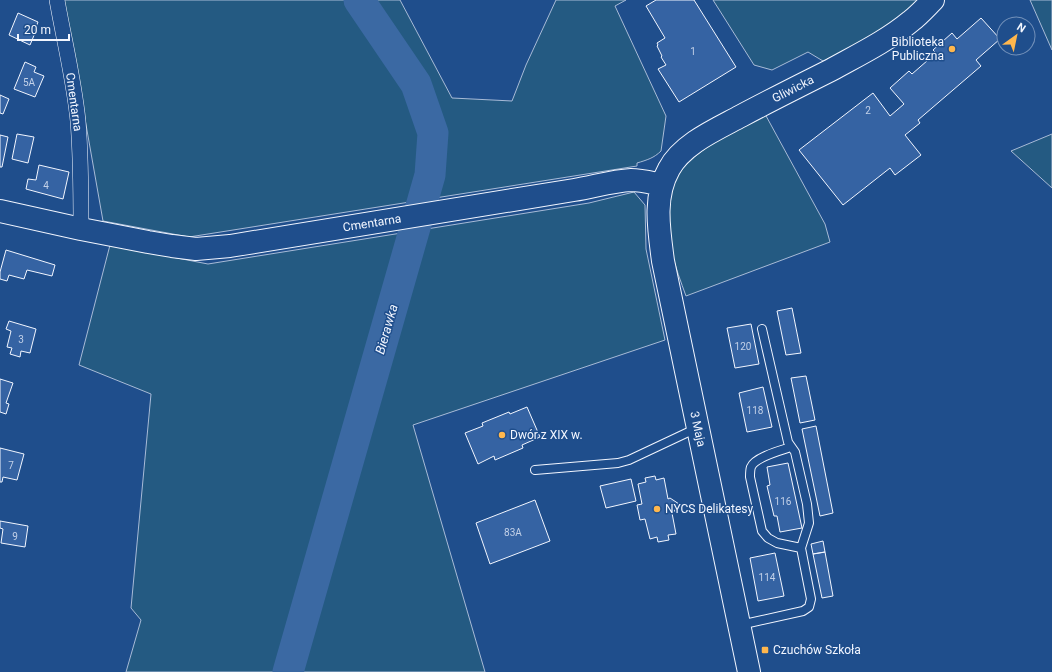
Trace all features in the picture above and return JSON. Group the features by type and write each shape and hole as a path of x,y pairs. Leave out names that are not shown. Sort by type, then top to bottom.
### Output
{"main road":[{"name":"Gliwicka","path":"662,185 672,163 681,153 696,141 894,34 911,21 933,0"},
{"name":"Cmentarna","path":"0,210 81,229 148,242 196,249 230,246 620,182 639,180 662,185"},
{"name":"3 Maja","path":"662,185 659,200 658,220 663,261 749,672"}],"street":[{"name":"Cmentarna","path":"57,0 78,120 81,229"}],"lane":[{"path":"740,626 803,611 809,606 811,599 801,548 808,523 807,504 795,452 788,442 762,329"},
{"path":"535,470 618,463 629,460 698,428"},
{"path":"791,447 770,455 754,464 751,468 750,477 762,531 768,538 777,543 801,548"}],"shaded area":[{"path":"64,0 400,0 452,98 512,101 526,65 556,0 626,0 615,6 666,116 661,151 647,160 637,163 637,166 189,237 103,221"},
{"path":"713,0 919,0 891,24 843,52 823,61 808,52 772,70 754,65"},
{"path":"1030,0 1052,0 1052,50"},
{"path":"765,114 825,224 830,242 686,296 678,274 670,243 669,207 672,189 680,172 704,149 724,136"},
{"path":"1052,134 1052,188 1011,151"},
{"path":"634,192 645,205 646,249 665,340 413,425 485,672 126,672 141,620 131,608 151,394 79,365 110,245 208,264 589,203"}],"building":[{"path":"656,0 694,0 736,67 679,102 658,69 666,65 657,46 657,43 665,38 646,6"},
{"path":"18,13 38,22 30,45 9,35"},
{"path":"981,18 996,35 996,42 976,60 981,66 918,120 920,123 905,135 921,155 895,175 890,168 843,205 799,150 873,93 890,116 904,104 890,88 909,71 912,74 936,53 933,50 952,33 957,39"},
{"path":"25,62 36,67 34,72 44,76 35,97 14,89"},
{"path":"0,95 9,99 3,114 0,113"},
{"path":"17,134 34,137 28,163 12,159"},
{"path":"0,135 8,137 2,167 0,167"},
{"path":"39,165 69,172 63,199 26,189 28,179 36,180"},
{"path":"6,250 55,265 52,276 27,270 24,279 9,275 7,281 0,279 0,272"},
{"path":"792,308 801,353 786,355 777,311"},
{"path":"9,321 36,329 30,353 21,351 20,357 10,354 12,348 7,347 11,331 6,329"},
{"path":"751,324 759,364 735,368 727,328"},
{"path":"806,376 815,420 800,423 791,378"},
{"path":"0,379 13,383 6,403 9,404 6,414 0,412"},
{"path":"763,387 772,427 747,432 739,393"},
{"name":"Dwór z XIX w.","path":"527,407 540,437 522,445 523,448 495,460 494,456 478,464 465,433 483,426 482,423 509,412 510,414"},
{"path":"816,426 833,513 820,516 802,429"},
{"path":"0,448 24,454 17,480 3,477 2,482 0,482"},
{"path":"788,463 802,528 780,532 777,516 774,516 767,486 770,485 767,467"},
{"name":"NYCS Delikatesy","path":"655,476 656,480 664,478 668,499 670,498 679,504 672,513 676,534 668,535 669,540 658,542 657,537 650,539 645,519 640,520 637,505 642,504 638,484 646,482 645,478"},
{"path":"631,479 636,501 606,508 600,486"},
{"path":"535,500 550,541 490,564 476,523"},
{"path":"0,521 28,526 25,547 1,543 3,529 0,528"},
{"path":"823,541 825,552 813,554 811,544"},
{"path":"825,552 833,596 822,598 813,554"},
{"path":"775,553 784,596 758,601 750,558"}],"waterway":[{"name":"Bierawka","path":"288,672 430,175 433,133 416,84 359,0"}],"place":[{"name":"Biblioteka Publiczna","path":"952,49"},
{"name":"Dwór z XIX w.","path":"502,435"},
{"name":"NYCS Delikatesy","path":"657,509"},
{"name":"Czuchów Szkoła","path":"765,650"}]}
